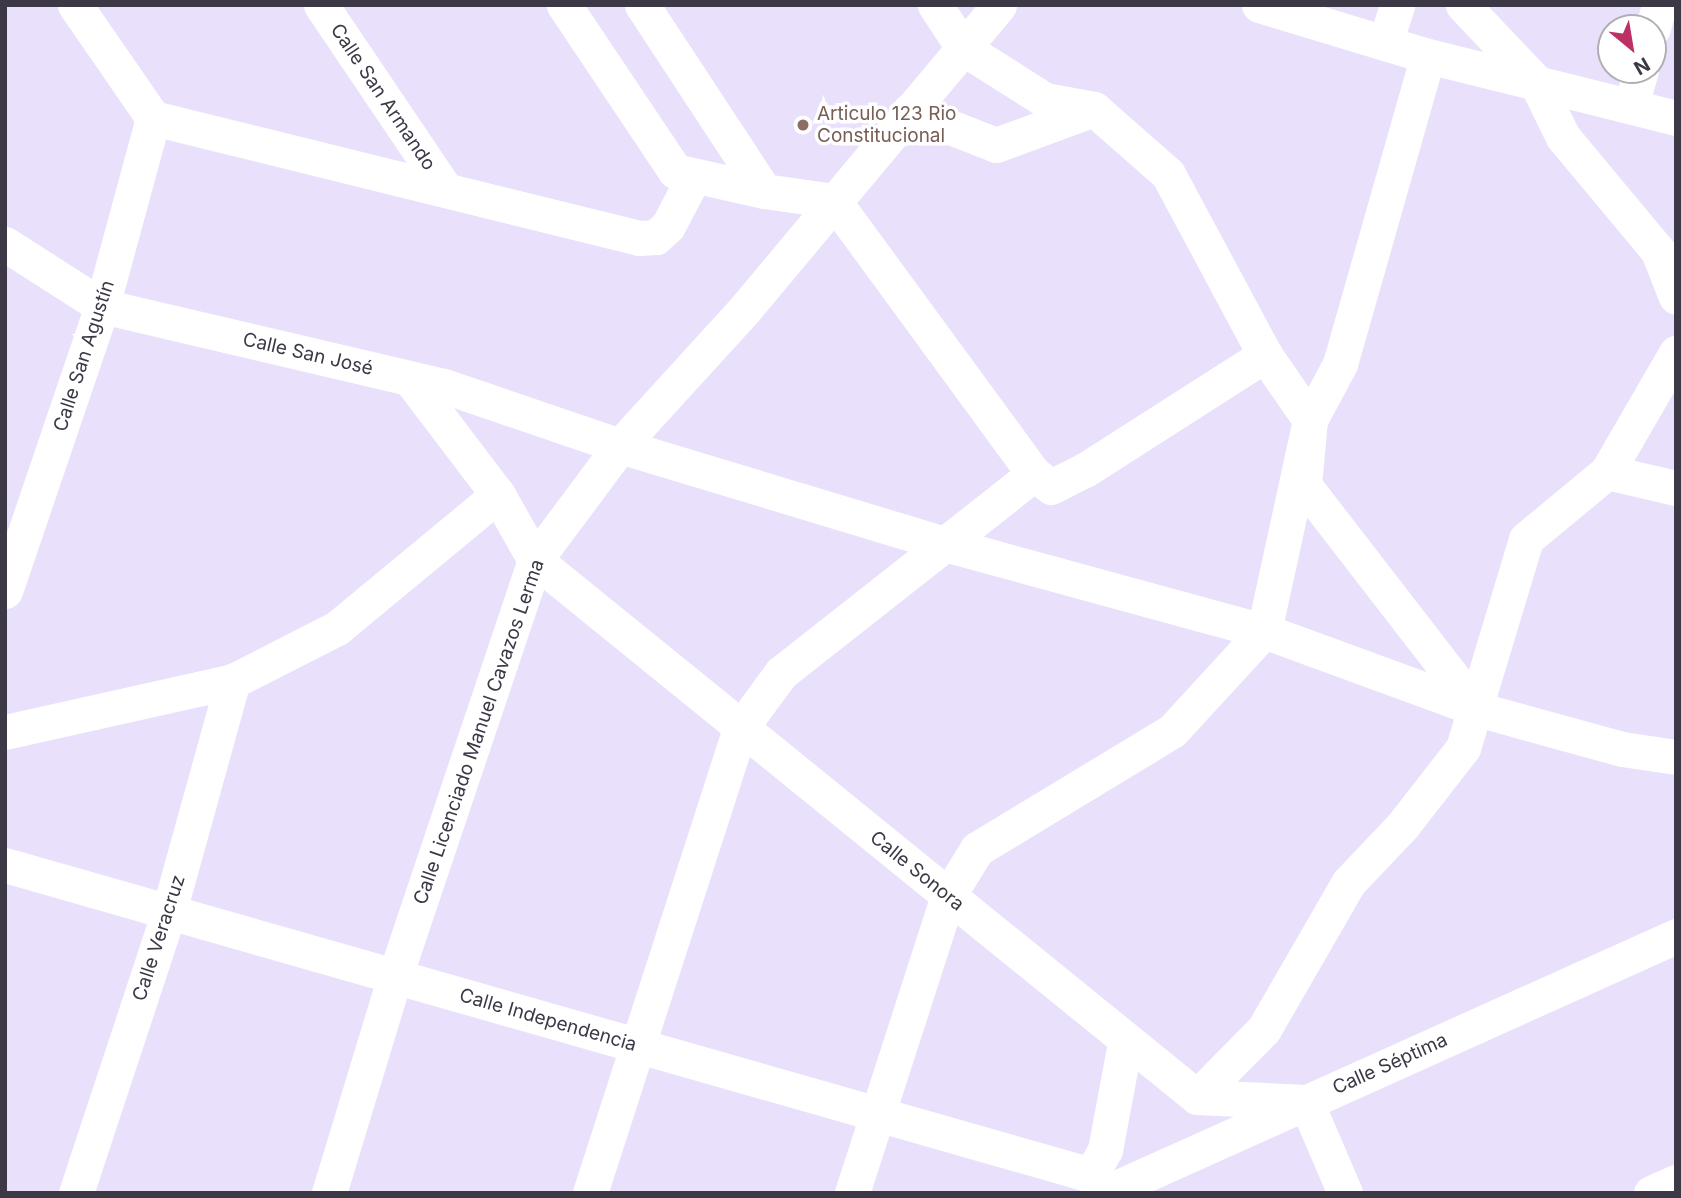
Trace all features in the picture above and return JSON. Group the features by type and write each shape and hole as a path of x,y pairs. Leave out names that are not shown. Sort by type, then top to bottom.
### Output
{"street":[{"path":"75,5 153,118 639,238 656,237 668,226 693,178"},
{"name":"Calle San Armando","path":"321,5 445,189"},
{"path":"564,5 675,171 693,178 834,201 1034,474 1051,487 1085,470 1265,355"},
{"path":"642,5 764,191"},
{"path":"934,5 963,48 1045,100 1094,109 1168,174 1265,355 1310,419 1304,485 1477,709"},
{"name":"Calle Licenciado Manuel Cavazos Lerma","path":"329,1193 395,976 535,560 620,446 746,309 999,5"},
{"path":"1259,5 1428,56 1676,118"},
{"path":"1385,43 1397,5"},
{"path":"1463,5 1536,82 1563,136 1658,251 1676,297"},
{"path":"852,1193 948,896 977,849 1172,731 1264,631 1310,419 1340,364 1428,56"},
{"path":"1631,105 1637,84"},
{"path":"909,111 996,145 1094,109"},
{"name":"Calle San Agustín","path":"5,591 102,306 153,118"},
{"name":"Calle San José","path":"5,244 102,306 410,379 620,446 945,544 1264,631 1477,709 1622,750 1676,757"},
{"path":"1197,1097 1264,1030 1349,882 1403,825 1463,748 1477,709 1526,539 1607,472 1676,353"},
{"name":"Calle Sonora","path":"410,379 498,495 535,560 1125,1043 1197,1097"},
{"path":"1607,472 1676,488"},
{"path":"590,1193 740,729 781,673 1034,474"},
{"path":"5,732 233,681 337,628 498,495"},
{"name":"Calle Veracruz","path":"76,1193 169,911 233,681"},
{"name":"Calle Independencia","path":"5,865 878,1114 1099,1187"},
{"name":"Calle Séptima","path":"1099,1187 1306,1102 1676,936"},
{"path":"1099,1187 1125,1043"},
{"path":"1197,1097 1306,1102 1345,1193"},
{"path":"1651,1193 1676,1182"}],"place":[{"name":"Articulo 123 Rio Constitucional","path":"803,125"}]}
